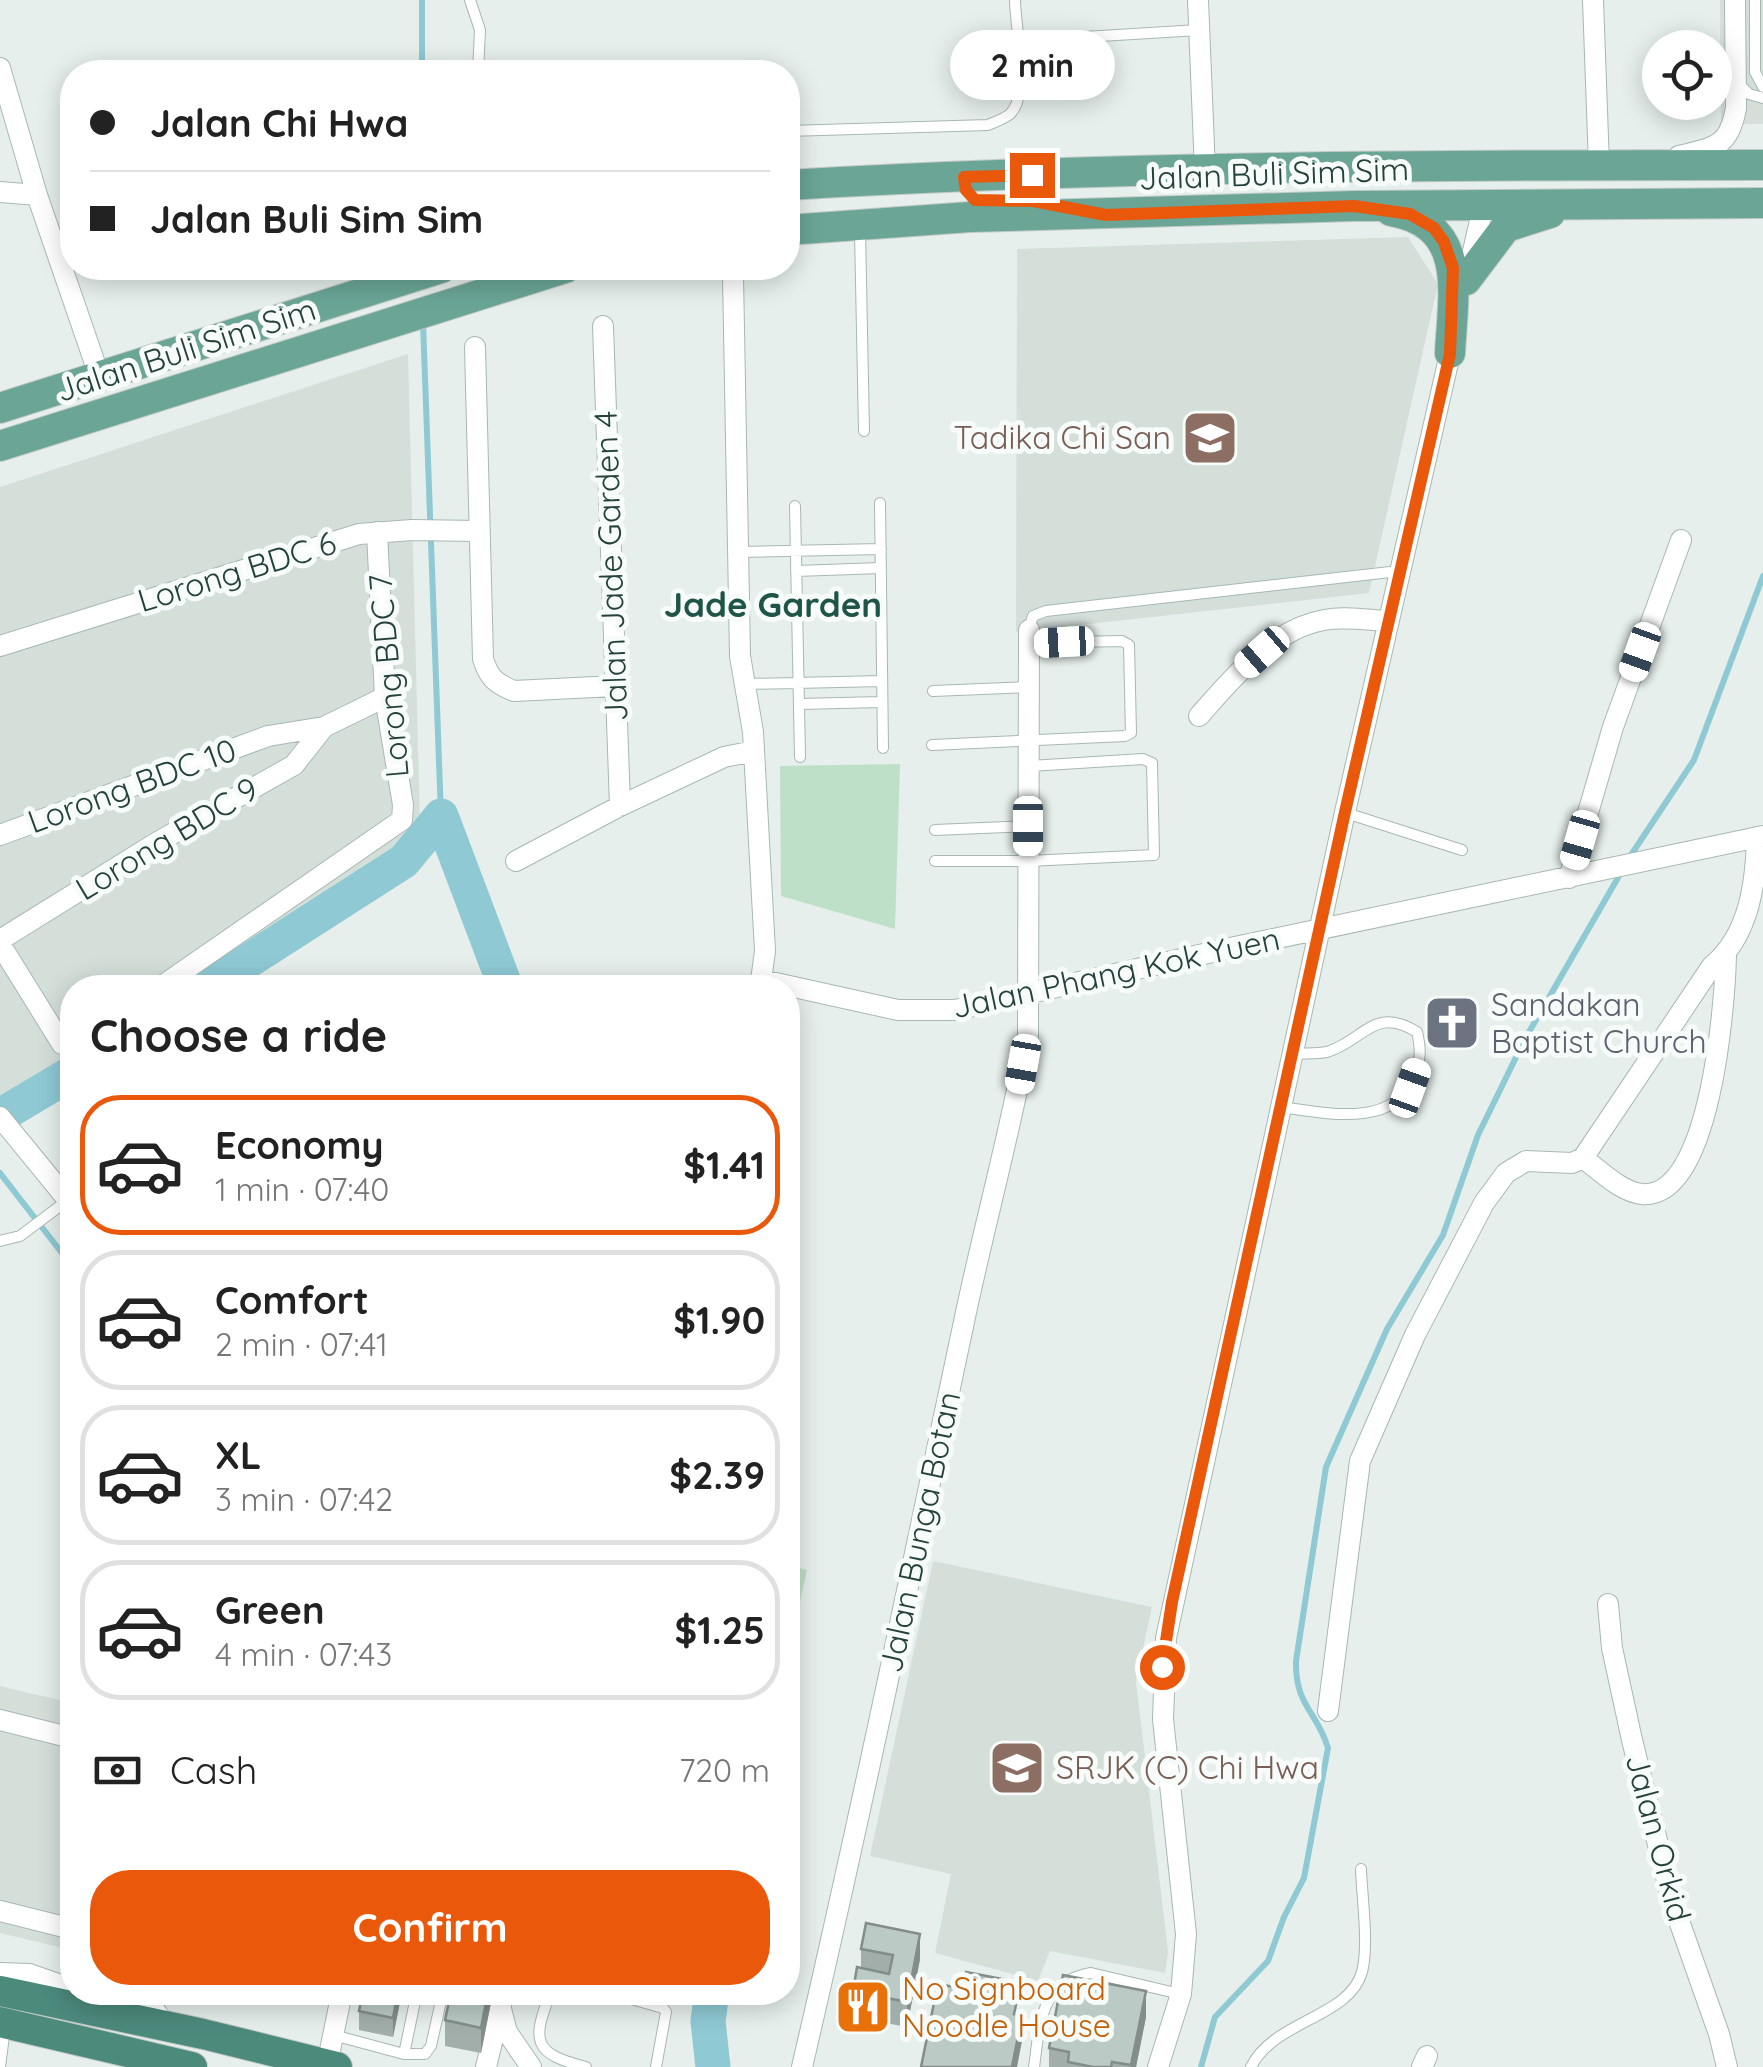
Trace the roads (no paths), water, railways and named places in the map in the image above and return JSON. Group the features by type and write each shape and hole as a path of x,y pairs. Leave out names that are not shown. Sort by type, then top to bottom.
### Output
{"highway":[{"path":"0,1991 60,2004"},
{"path":"66,2005 332,2056"},
{"path":"3,2023 192,2067"}],"main road":[{"name":"Jalan Buli Sim Sim","path":"800,184 1361,167 1763,165"},
{"path":"1361,167 1462,180 1474,186 1484,203"},
{"path":"964,177 966,190 975,200 1033,201 1106,215"},
{"name":"Jalan Buli Sim Sim","path":"800,229 970,217 1354,206 1763,202"},
{"path":"1354,206 1410,214 1434,228 1444,242 1453,268 1450,354"},
{"path":"1466,280 1496,235 1514,222 1535,215 1613,206"},
{"name":"Jalan Buli Sim Sim","path":"0,408 404,280"},
{"name":"Jalan Buli Sim Sim","path":"0,446 525,280"}],"street":[{"path":"1198,0 1205,171"},
{"path":"1593,0 1599,165"},
{"path":"1638,165 1720,144 1733,126 1735,0"},
{"path":"0,68 60,262"},
{"path":"0,192 37,195"},
{"path":"1158,2067 1182,1994 1186,1934 1162,1719 1162,1667 1172,1602 1345,812 1484,203"},
{"path":"66,280 100,378"},
{"path":"733,280 740,656 752,717 765,950 762,975"},
{"name":"Jalan Jade Garden 4","path":"603,326 620,806"},
{"path":"475,347 484,659 488,675 500,686 514,690 616,686"},
{"name":"Lorong BDC 6","path":"0,646 313,546 377,532 479,531"},
{"name":"Lorong BDC 7","path":"178,975 402,820 403,804 385,696 377,532"},
{"path":"1569,878 1613,727 1681,540"},
{"path":"1199,716 1232,678 1290,632 1326,619 1388,622"},
{"name":"Jalan Bunga Botan","path":"802,2067 904,1616 1028,1035 1029,637"},
{"path":"324,727 385,696"},
{"name":"Lorong BDC 10","path":"0,835 268,736 324,727"},
{"name":"Lorong BDC 9","path":"0,942 156,843 294,765 324,727"},
{"path":"516,861 724,757 754,751"},
{"path":"1583,1158 1625,1188 1642,1194 1662,1191 1692,1156 1717,1057 1726,954 1748,904 1760,837"},
{"name":"Jalan Phang Kok Yuen","path":"800,991 914,1011 955,1010 1760,837"},
{"path":"0,942 60,1041"},
{"path":"1328,1711 1360,1461 1415,1336 1499,1180 1526,1161 1572,1163 1583,1158 1712,966 1726,954"},
{"path":"0,1117 60,1190"},
{"name":"Jalan Orkid","path":"1608,1604 1612,1648 1672,1901 1727,2067"},
{"path":"0,1720 60,1735"},
{"path":"0,1910 60,1926"},
{"path":"0,1973 29,1974 60,1985"},
{"path":"134,2005 193,2032"},
{"path":"332,2056 340,2005"},
{"path":"486,2067 501,2005"},
{"path":"503,2005 507,2032 531,2067"}],"lane":[{"path":"470,0 480,30 479,60"},
{"path":"800,132 988,125 1012,112 1021,86 1014,0"},
{"path":"1755,0 1755,72 1763,86"},
{"path":"1018,41 1199,30"},
{"path":"1736,81 1749,94 1763,98"},
{"path":"860,225 864,431"},
{"path":"880,504 883,748"},
{"path":"795,506 800,757"},
{"path":"738,552 880,549"},
{"path":"796,571 881,568"},
{"path":"932,745 1126,736 1133,726 1129,645 1122,641 1029,637 1033,616 1046,611 1399,571"},
{"path":"744,684 882,682"},
{"path":"933,690 1029,687"},
{"path":"799,704 882,702"},
{"path":"934,861 1154,855 1152,763 1143,759 1028,766"},
{"path":"1345,812 1462,850"},
{"path":"934,830 1028,826"},
{"path":"1281,1108 1332,1114 1387,1109 1410,1088 1421,1050 1416,1032 1400,1022 1371,1024 1326,1052 1293,1054"},
{"path":"0,1240 20,1236 60,1209"},
{"path":"1251,2067 1268,2042 1338,2002 1358,1983 1364,1967 1360,1869"},
{"path":"1034,2067 1043,2006 1050,1995 1078,1975 1090,1973 1182,1994"},
{"path":"404,2054 414,2005"},
{"path":"332,2056 416,2056 429,2051 440,2005"},
{"path":"546,2005 538,2029 542,2044 556,2059 586,2067"},
{"path":"652,2005 666,2012 656,2067"},
{"path":"0,2067 3,2023"}],"waterway":[{"path":"422,0 422,60"},
{"path":"423,323 441,816"},
{"path":"1629,858 1694,760 1763,576"},
{"path":"441,816 501,975"},
{"path":"226,975 404,861 441,816"},
{"path":"1201,2067 1215,2017 1268,1961 1304,1878 1328,1748 1303,1699 1296,1661 1326,1467 1387,1329 1443,1235 1478,1135 1525,1039 1623,869"},
{"path":"0,1116 60,1080"},
{"path":"0,1173 60,1250"},
{"path":"710,2005 713,2067"}],"place":[{"name":"Tadika Chi San","path":"1210,438"},
{"name":"Sandakan Baptist Church","path":"1452,1023"},
{"name":"SRJK (C) Chi Hwa","path":"1017,1768"},
{"name":"No Signboard Noodle House","path":"863,2007"}],"district":[{"name":"Jade Garden","path":"773,605"}]}
